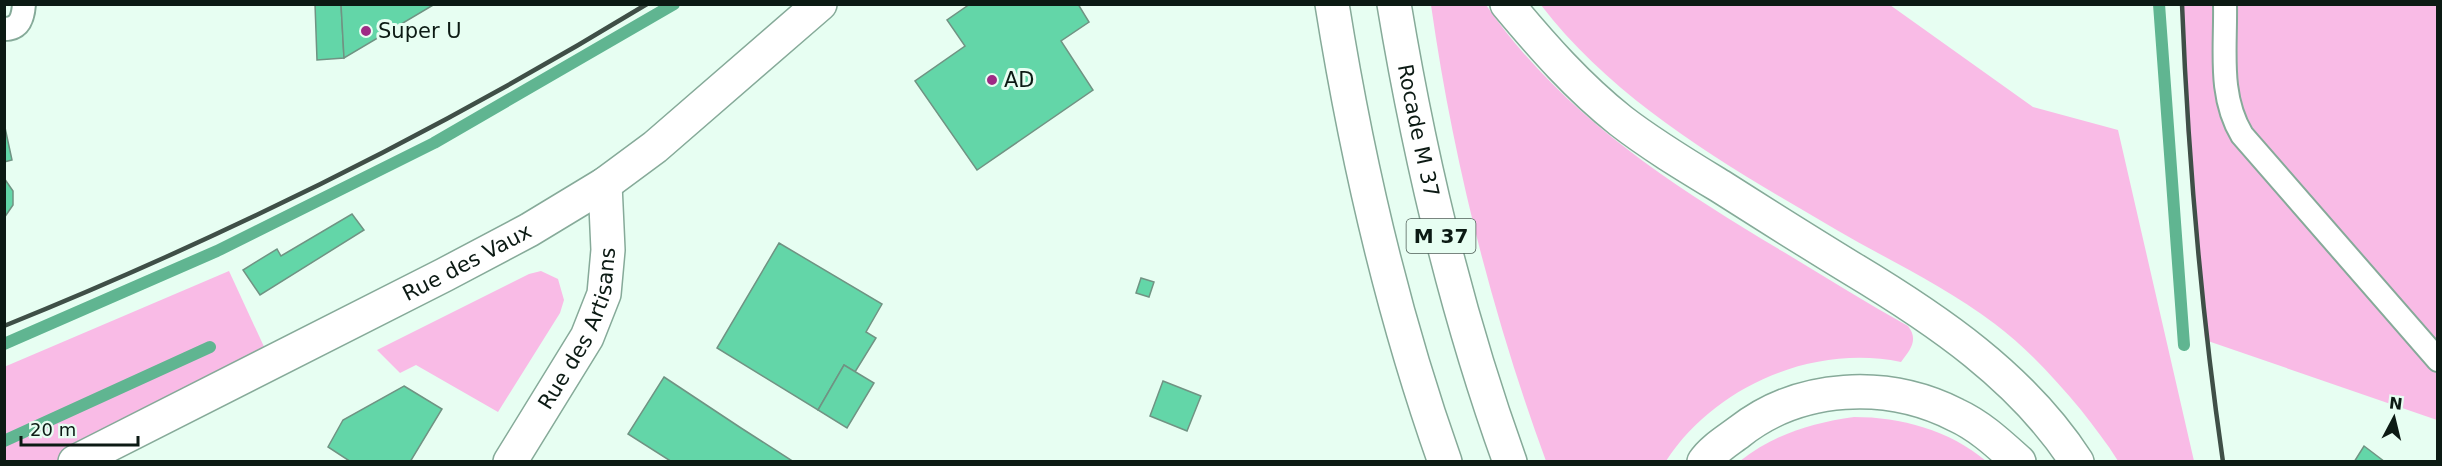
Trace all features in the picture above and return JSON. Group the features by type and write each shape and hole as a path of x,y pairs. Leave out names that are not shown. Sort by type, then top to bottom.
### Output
{"main road":[{"name":"Rue des Vaux","path":"75,462 444,275 529,230 605,184 655,147 820,4"},
{"name":"M 37","path":"1332,4 1357,149 1375,227 1404,337 1443,459"},
{"name":"Rocade M 37","path":"1394,4 1418,137 1438,223 1476,361 1510,462"},
{"path":"1507,4 1559,66 1621,121 1699,173 1897,296 1959,339 2018,389 2065,443 2077,462"},
{"name":"Rue des Artisans","path":"510,462 587,337 604,294 608,250 605,184"},
{"path":"1704,462 1755,419 1806,398 1861,390 1913,398 1956,415 1994,438 2019,462"}],"lane":[{"path":"4,29 11,29 19,25 23,16 24,4"},
{"path":"2224,4 2226,96 2231,117 2242,135 2438,360"}],"shaded area":[{"path":"1431,5 1486,5 1548,80 1620,144 1740,226 1908,326 1913,340 1901,362 1868,358 1834,359 1801,366 1769,377 1739,392 1711,411 1687,434 1666,461 1546,461 1508,350 1476,236 1451,121"},
{"path":"1541,5 1890,5 2033,107 2118,130 2194,461 2118,461 2071,398 2007,333 1956,297 1795,206 1676,130 1604,73"},
{"path":"2182,5 2437,5 2437,420 2205,340 2186,125"},
{"path":"229,271 272,364 75,462 5,461 4,367"},
{"path":"541,271 558,279 564,300 560,313 498,412 416,365 400,373 377,350 529,274"},
{"path":"1854,417 1889,420 1924,427 1956,441 1986,461 1740,461 1794,431"}],"building":[{"path":"315,4 341,4 344,58 317,60"},
{"name":"Super U","path":"341,4 435,4 344,58"},
{"path":"970,4 1078,4 1089,22 1061,41 1093,90 977,170 915,81 965,46 947,20"},
{"path":"4,123 12,160 4,162"},
{"path":"4,178 13,191 13,205 4,218"},
{"path":"352,214 364,230 260,295 243,270 277,249 281,256"},
{"path":"779,243 882,304 866,332 876,338 855,372 844,365 818,410 717,348"},
{"path":"1141,278 1154,282 1149,297 1136,293"},
{"path":"844,365 874,383 847,428 818,410"},
{"path":"664,377 794,462 672,462 628,434"},
{"path":"1163,381 1201,396 1187,431 1150,416"},
{"path":"404,386 442,409 410,462 351,462 328,447 343,420"},
{"path":"2364,446 2385,462 2354,462"}],"waterway":[{"path":"4,344 217,251 434,143 674,4"},
{"path":"2159,4 2184,345"},
{"path":"4,441 210,347"}],"railway":[{"path":"4,326 170,255 332,178 491,94 647,4"},
{"path":"2182,4 2196,233 2223,462"}],"place":[{"name":"Super U","path":"366,31"},
{"name":"AD","path":"992,80"}]}
